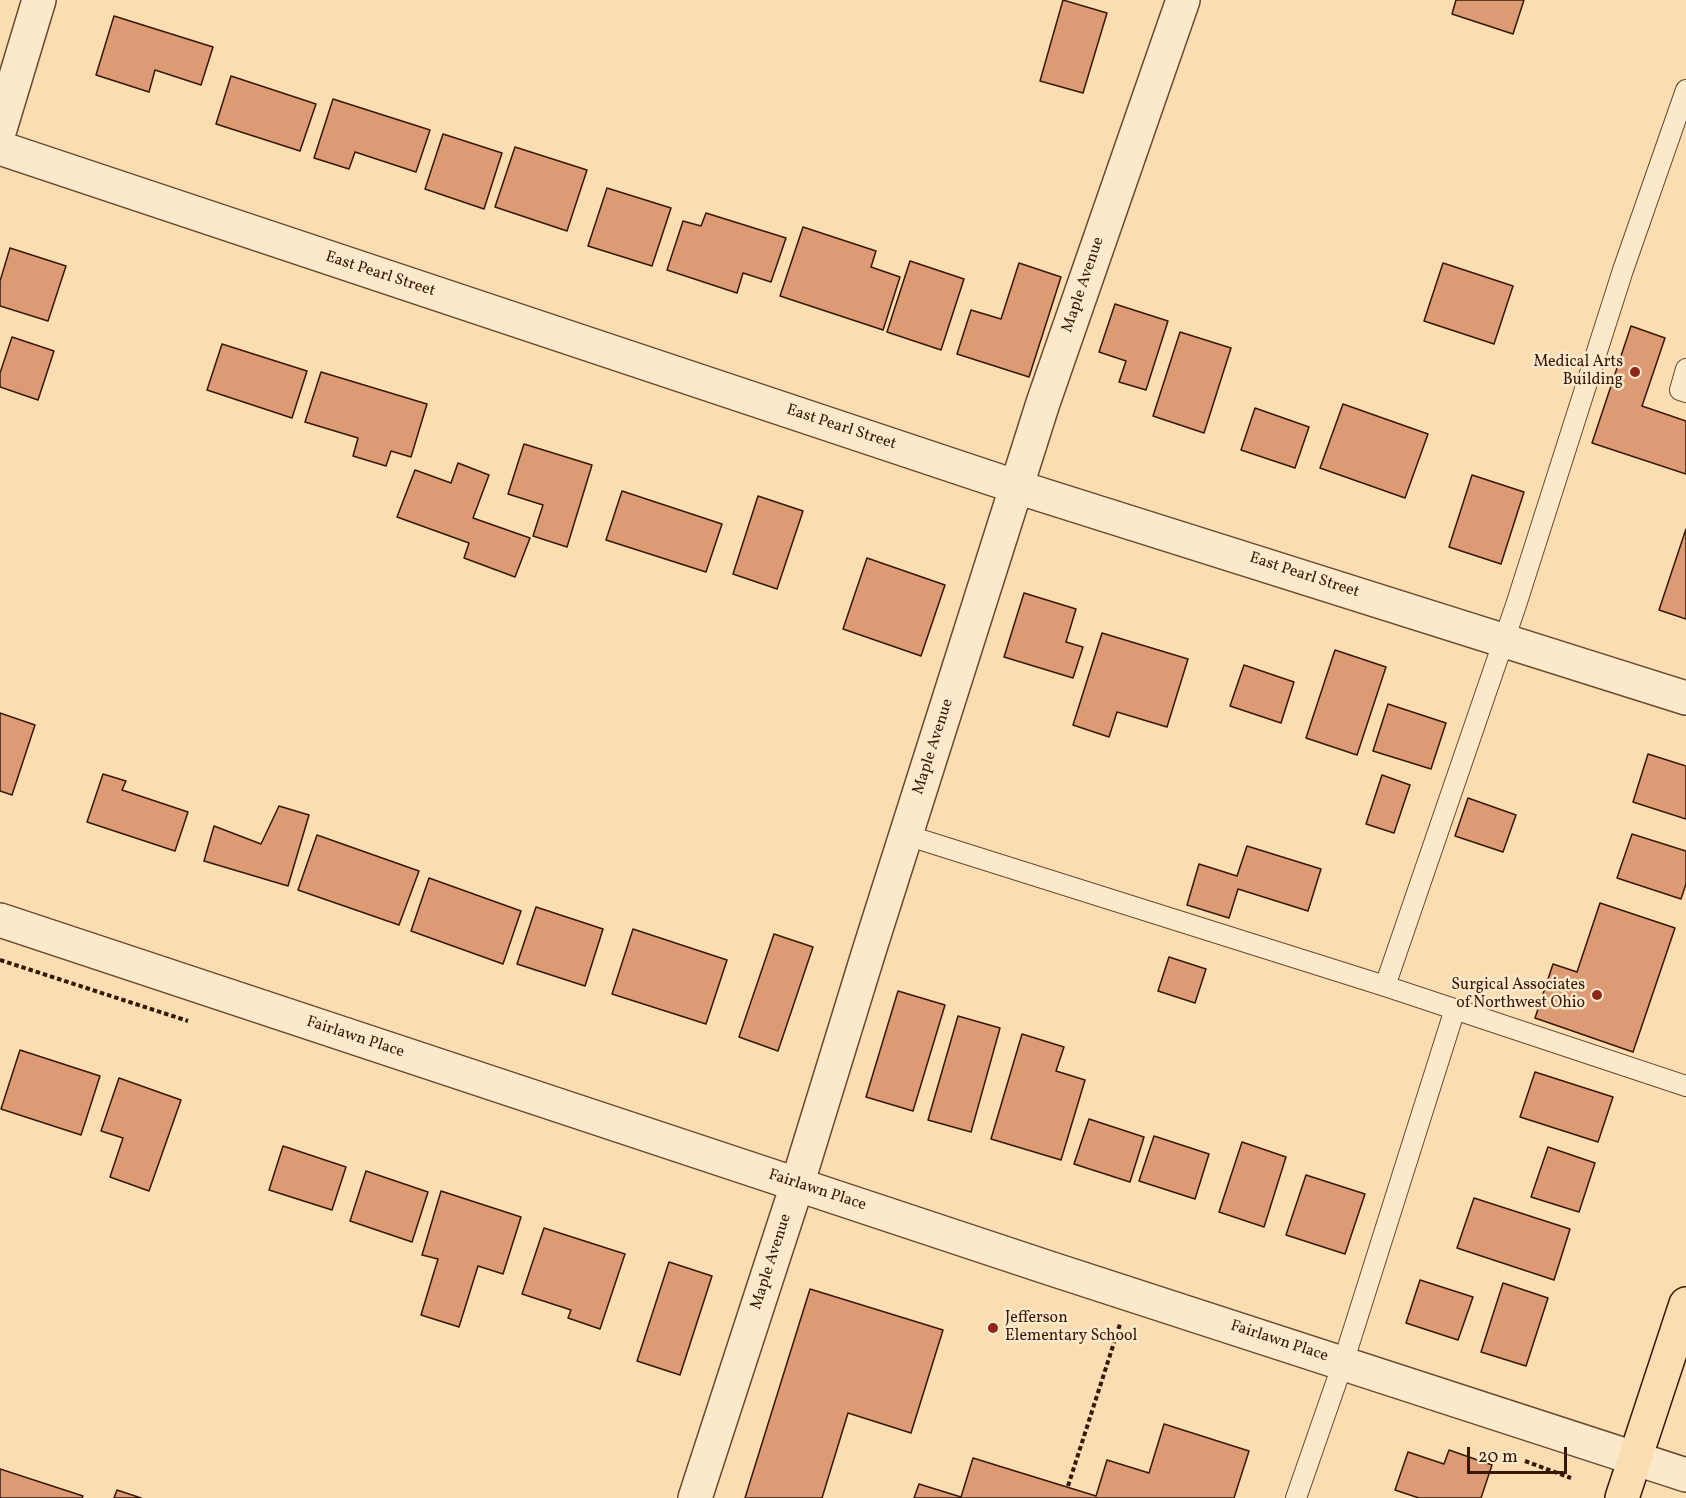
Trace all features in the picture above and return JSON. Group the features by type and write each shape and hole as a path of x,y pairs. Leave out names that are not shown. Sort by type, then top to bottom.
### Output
{"main road":[{"path":"1622,1498 1686,1304"}],"street":[{"path":"0,129 39,0"},
{"name":"Maple Avenue","path":"695,1498 797,1185 1047,392 1183,0"},
{"name":"East Pearl Street","path":"0,148 1017,487 1686,698"},
{"name":"Fairlawn Place","path":"0,920 797,1185 1686,1475"}],"lane":[{"path":"1385,986 1504,640 1623,270 1686,90"},
{"path":"1686,369 1680,390 1686,392"},
{"path":"906,835 1385,986 1686,1086"},
{"path":"1296,1498 1343,1363 1455,1009"}],"path":[{"path":"1068,1486 1130,1294"}],"building":[{"path":"1063,0 1107,13 1083,93 1040,81"},
{"path":"1456,0 1524,0 1513,34 1452,14"},
{"path":"114,16 213,47 201,85 155,70 149,92 96,75"},
{"path":"231,76 316,104 300,151 216,124"},
{"path":"333,99 430,130 416,172 355,152 349,169 314,158"},
{"path":"443,134 502,153 484,209 425,189"},
{"path":"515,147 587,170 567,231 495,207"},
{"path":"607,188 671,208 652,266 588,246"},
{"path":"706,213 786,238 771,282 743,273 737,293 667,270 683,221 701,226"},
{"path":"803,227 876,251 871,267 900,277 883,330 780,296"},
{"path":"10,248 66,266 48,321 0,306 0,281"},
{"path":"910,261 964,279 941,350 887,332"},
{"path":"1019,263 1061,277 1029,377 957,354 971,310 1001,319"},
{"path":"1443,263 1513,286 1494,344 1424,321"},
{"path":"1115,304 1168,321 1146,390 1119,382 1126,361 1099,352"},
{"name":"Medical Arts Building","path":"1631,326 1665,338 1642,406 1686,421 1686,474 1592,443"},
{"path":"1180,332 1231,348 1204,433 1153,416"},
{"path":"12,337 54,351 38,400 0,387 0,373"},
{"path":"222,344 307,371 292,418 207,390"},
{"path":"321,372 427,404 411,457 391,451 386,466 353,456 358,438 305,422"},
{"path":"1343,404 1428,434 1405,498 1320,468"},
{"path":"1255,408 1309,427 1295,468 1241,450"},
{"path":"524,444 592,465 567,547 533,536 543,505 508,494"},
{"path":"458,463 489,475 473,518 530,538 515,577 464,558 469,543 397,517 415,470 451,483"},
{"path":"1472,475 1524,492 1501,564 1449,547"},
{"path":"622,491 722,524 706,572 606,540"},
{"path":"758,496 803,511 777,589 733,574"},
{"path":"1686,529 1686,619 1659,610"},
{"path":"867,558 945,585 921,656 843,629"},
{"path":"1024,593 1076,609 1066,642 1083,647 1073,678 1004,657"},
{"path":"1102,633 1188,659 1167,727 1117,712 1109,737 1073,725"},
{"path":"1335,650 1386,667 1357,755 1306,738"},
{"path":"1244,665 1294,682 1281,723 1230,706"},
{"path":"1388,704 1446,723 1431,769 1373,751"},
{"path":"0,713 35,725 12,795 0,791"},
{"path":"1648,754 1686,766 1686,819 1633,802"},
{"path":"103,774 126,781 122,790 188,812 175,851 87,822"},
{"path":"1382,775 1410,785 1394,833 1366,824"},
{"path":"1468,798 1516,815 1503,852 1455,836"},
{"path":"279,806 309,815 288,886 204,861 214,826 261,844"},
{"path":"1632,834 1686,851 1686,884 1681,899 1617,878"},
{"path":"317,835 419,871 399,925 298,890"},
{"path":"1247,846 1321,869 1308,911 1238,889 1229,918 1187,905 1199,864 1237,876"},
{"path":"429,878 521,911 503,964 411,931"},
{"name":"Surgical Associates of Northwest Ohio","path":"1600,903 1675,928 1633,1052 1535,1018 1553,964 1577,972"},
{"path":"536,907 603,929 585,986 517,964"},
{"path":"633,929 727,960 706,1024 612,994"},
{"path":"774,934 813,947 778,1051 739,1037"},
{"path":"1169,957 1206,969 1195,1003 1158,991"},
{"path":"898,991 945,1005 913,1111 866,1097"},
{"path":"958,1016 1000,1028 971,1132 928,1120"},
{"path":"1022,1034 1064,1047 1056,1071 1085,1080 1061,1160 991,1139"},
{"path":"20,1050 100,1076 81,1135 1,1109"},
{"path":"1535,1072 1613,1097 1598,1142 1520,1117"},
{"path":"119,1078 181,1100 149,1191 110,1177 123,1138 101,1131"},
{"path":"1089,1119 1144,1137 1130,1182 1074,1164"},
{"path":"1154,1136 1209,1154 1195,1199 1139,1181"},
{"path":"1242,1142 1286,1157 1264,1227 1219,1212"},
{"path":"283,1146 346,1167 332,1210 269,1190"},
{"path":"1548,1147 1595,1163 1579,1212 1531,1197"},
{"path":"366,1171 428,1192 412,1242 350,1221"},
{"path":"1306,1175 1365,1194 1345,1254 1286,1235"},
{"path":"441,1191 521,1217 503,1274 478,1266 459,1327 421,1315 438,1259 422,1255"},
{"path":"1474,1198 1570,1229 1554,1280 1457,1248"},
{"path":"544,1228 625,1254 600,1329 568,1318 571,1310 522,1294"},
{"path":"669,1262 712,1276 680,1375 637,1361"},
{"path":"1420,1280 1473,1297 1458,1340 1406,1323"},
{"path":"1503,1283 1548,1298 1526,1366 1481,1352"},
{"path":"810,1289 943,1330 911,1433 848,1413 822,1498 745,1498"},
{"path":"1164,1424 1249,1451 1234,1498 914,1498 919,1484 961,1497 973,1458 1096,1496 1107,1460 1149,1473"},
{"path":"1449,1450 1492,1465 1481,1498 1419,1498 1395,1490 1408,1452 1444,1464"},
{"path":"0,1469 83,1496 82,1498 0,1498"},
{"path":"117,1490 141,1498 114,1498"}],"place":[{"name":"Medical Arts Building","path":"1635,372"},
{"name":"Surgical Associates of Northwest Ohio","path":"1597,995"},
{"name":"Jefferson Elementary School","path":"993,1328"}]}
